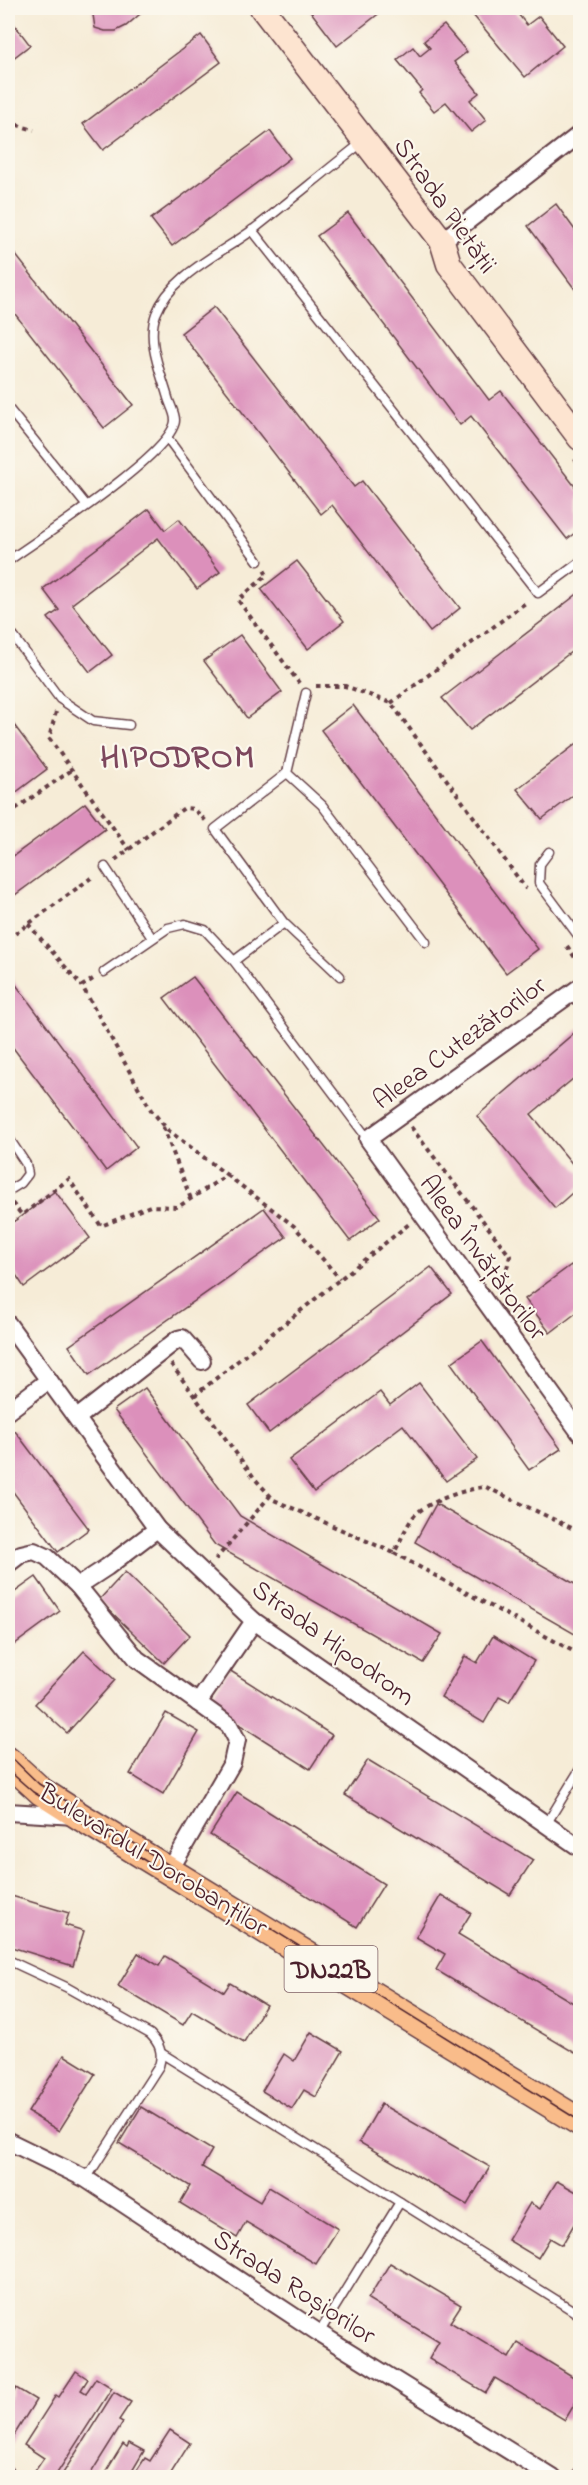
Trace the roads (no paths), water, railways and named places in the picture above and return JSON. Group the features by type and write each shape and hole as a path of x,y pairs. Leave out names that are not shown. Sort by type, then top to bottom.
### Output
{"main road":[{"name":"Bulevardul Dorobanților","path":"8,1761 42,1792 81,1817 580,2122"}],"street":[{"name":"Strada Pietății","path":"262,8 442,241 450,264 579,434"},
{"path":"442,241 580,134"},
{"name":"Aleea Cutezătorilor","path":"368,1139 580,987"},
{"name":"Aleea Învățătorilor","path":"368,1139 580,1433"},
{"name":"Strada Hipodrom","path":"8,1324 157,1529 254,1621 580,1848"},
{"path":"77,1418 177,1339 182,1338 202,1361"},
{"path":"8,1411 49,1380"},
{"path":"78,1586 157,1529"},
{"path":"8,1564 21,1554 34,1551 47,1557 78,1586 137,1659 229,1725 237,1740 232,1763 170,1870"},
{"path":"198,1703 254,1621"},
{"path":"8,1812 81,1817"},
{"name":"Strada Roșiorilor","path":"8,2141 86,2179 319,2333 553,2478"}],"lane":[{"path":"8,561 141,465 168,439 175,421 156,359 153,334 156,314 168,295 188,273 252,230 364,141"},
{"path":"252,230 538,593 580,562"},
{"path":"8,408 86,505"},
{"path":"168,439 258,561"},
{"path":"8,629 60,699 93,720 129,725"},
{"path":"306,693 287,773 215,829 284,923 340,976"},
{"path":"287,773 322,805 426,942"},
{"path":"549,852 540,864 539,883 580,938"},
{"path":"105,867 152,938"},
{"path":"234,961 284,923"},
{"path":"104,972 168,928 185,924 205,930 234,961 368,1139"},
{"path":"8,1137 26,1164 28,1174 21,1183 8,1191"},
{"path":"547,1823 580,1769"},
{"path":"8,1960 66,1987 150,2034 156,2040 161,2053 159,2066 86,2179"},
{"path":"161,2053 580,2314"},
{"path":"319,2333 400,2202"},
{"path":"576,2478 580,2470"}],"tram line":[{"path":"8,1754 39,1784 580,2121"},
{"path":"8,1770 33,1792 211,1901"}],"district":[{"name":"HIPODROM","path":"178,755"}]}
